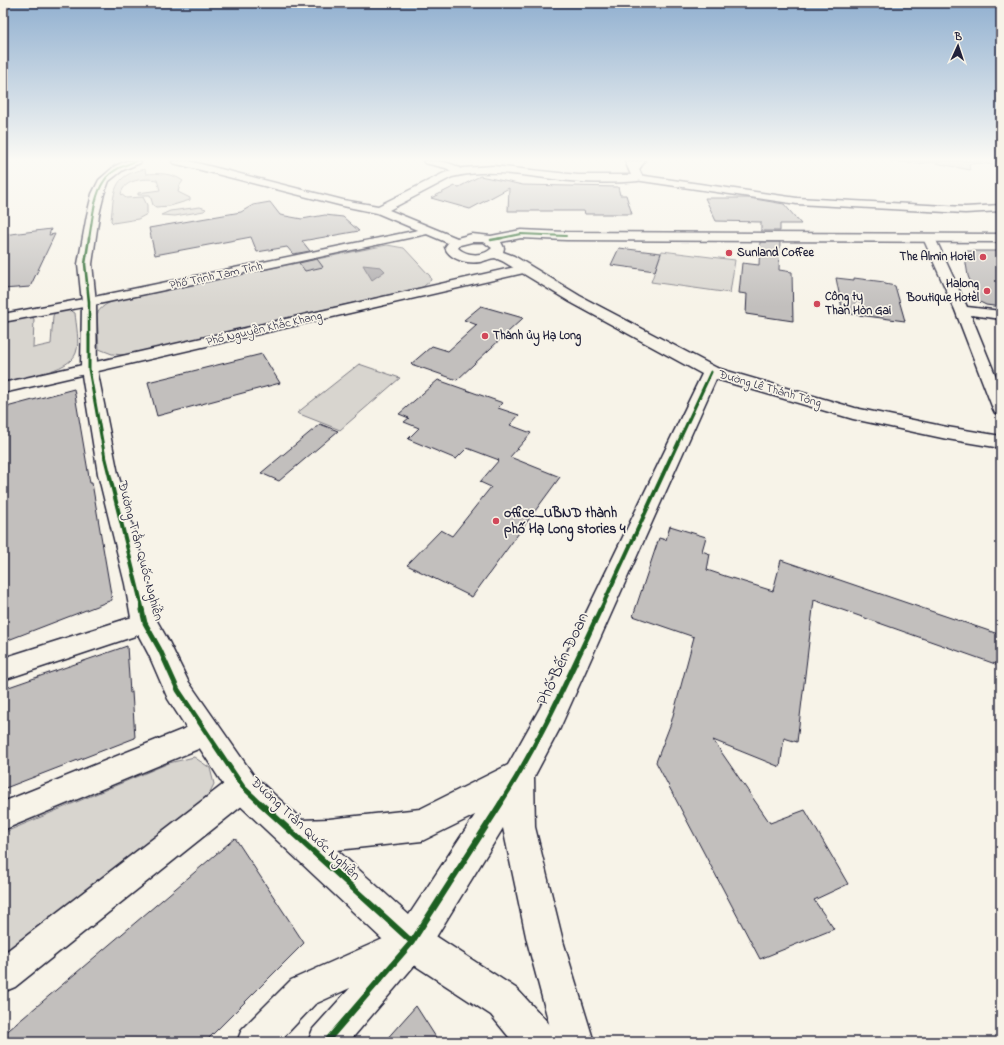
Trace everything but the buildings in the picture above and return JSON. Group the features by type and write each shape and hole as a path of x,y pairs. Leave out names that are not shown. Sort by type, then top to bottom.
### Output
{"street":[{"name":"Đường Trần Quốc Nghiễn","path":"95,210 85,264 89,302 89,369 108,474 137,584 145,623 160,650 178,690 243,787 412,942 504,1002 538,1042"},
{"path":"380,210 456,242 472,238 494,247 566,236 1001,238"},
{"name":"Phố Trịnh Tam Tỉnh","path":"3,318 89,302 428,231"},
{"path":"929,238 962,310 1001,409"},
{"path":"456,242 451,248 452,250 458,255 464,257 484,257 494,247"},
{"name":"Đường Lê Thánh Tông","path":"494,247 524,269 576,299 711,372 853,413 947,433 1001,442"},
{"name":"Phố Nguyễn Khắc Khang","path":"3,388 524,269"},
{"path":"962,310 1001,315"},
{"name":"Phố Bến Đoan","path":"412,942 519,776 550,718 711,372"},
{"path":"986,372 1001,375"},
{"path":"3,669 145,623"},
{"path":"3,816 206,733"},
{"path":"297,836 329,835 422,825 519,776 519,827 545,941 574,1042"},
{"path":"3,975 243,787"},
{"path":"255,1042 303,992 412,942"},
{"path":"326,1042 412,942"}],"shaded area":[{"path":"112,210 147,210 147,214 138,219 113,223 111,221"},
{"path":"205,210 175,216 161,215 170,211"},
{"path":"387,245 404,248 430,276 431,280 423,287 125,355 112,354 99,349 97,314 105,305 115,300"},
{"path":"662,251 735,260 730,293 651,282"},
{"path":"363,265 381,267 385,271 372,280"},
{"path":"70,310 75,313 78,344 76,353 72,360 44,373 3,382 3,321 30,316 34,319 33,348 51,344 53,316 55,312"},
{"path":"359,364 400,378 340,430 297,413"},
{"path":"194,757 210,768 214,784 203,806 3,965 3,833 169,763"}],"cycle path":[{"path":"94,210 85,264 89,302 89,369 108,474 137,584 145,623 160,650 178,690 243,787 412,942"},
{"path":"491,240 521,234 566,236"},
{"path":"326,1042 412,942 519,775 550,718 711,372"}],"place":[{"name":"Sunland Coffee","path":"729,253"},
{"name":"The Almin Hotel","path":"983,257"},
{"name":"Halong Boutique Hotel","path":"987,291"},
{"name":"Công ty Than Hòn Gai","path":"817,304"},
{"name":"Thành ủy Hạ Long","path":"485,336"},
{"name":"office_UBND thành phố Hạ Long stories 4","path":"496,521"}]}
